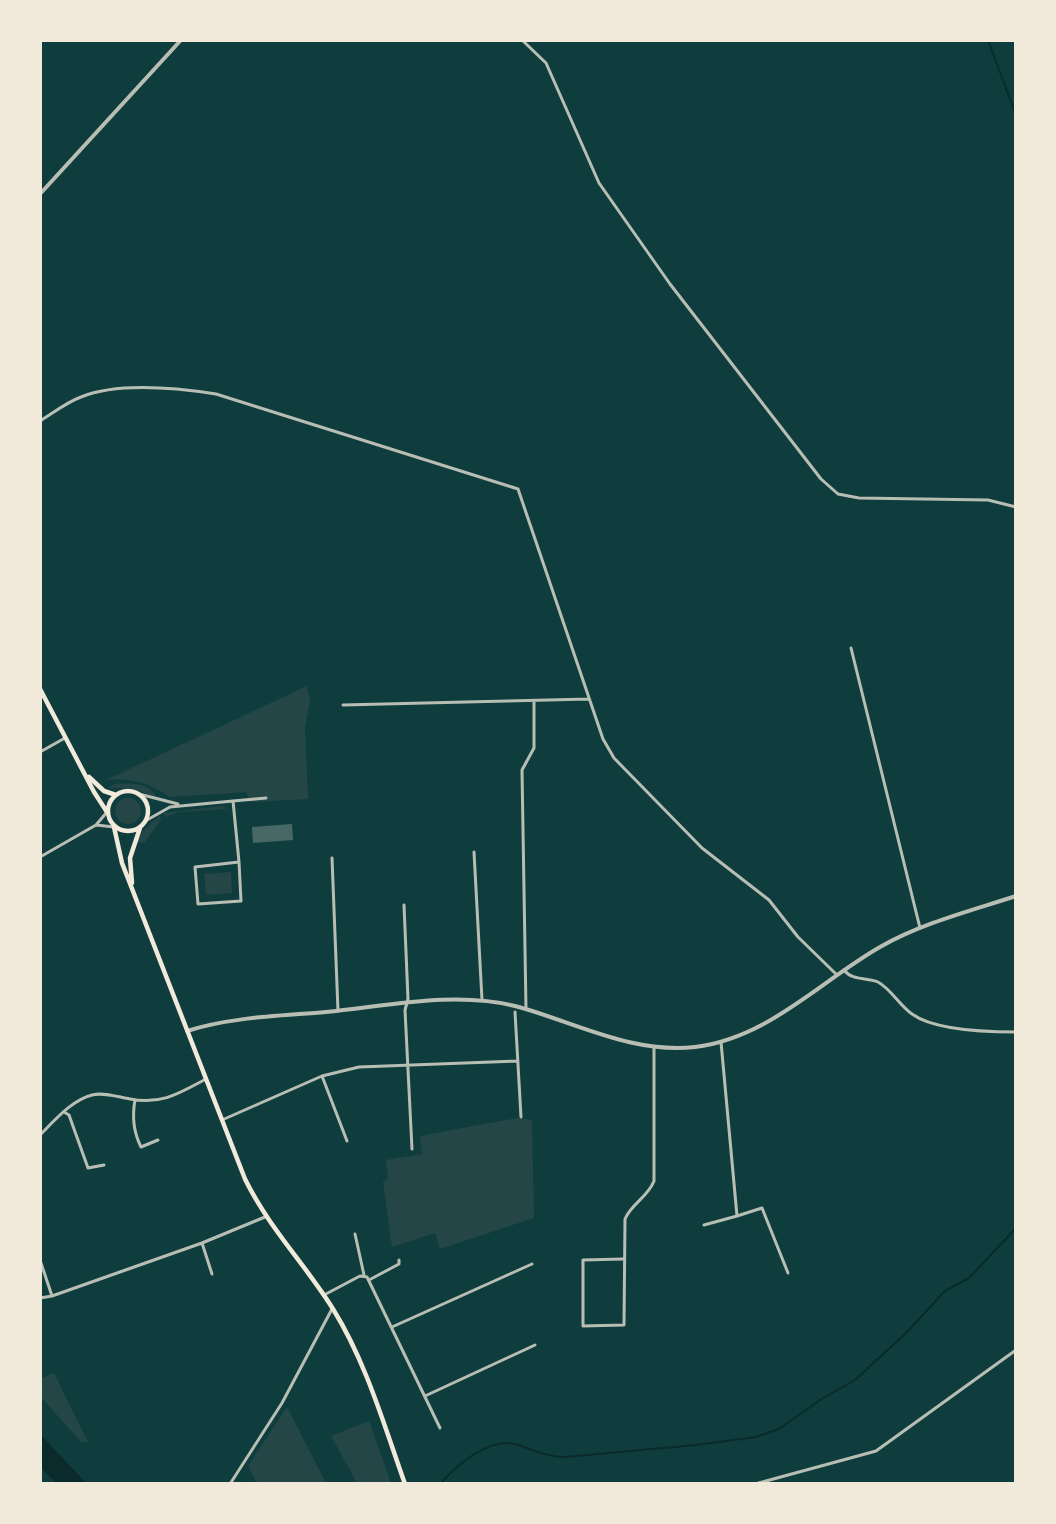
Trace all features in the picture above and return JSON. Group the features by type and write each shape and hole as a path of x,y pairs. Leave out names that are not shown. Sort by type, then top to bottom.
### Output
{"main road":[{"path":"40,689 114,826 122,862 133,892 204,1080 245,1179 265,1217 333,1309 362,1365 405,1484"},
{"path":"84,771 98,787 116,795"},
{"path":"107,812 111,799 127,791 139,794 146,803 147,820 140,827 130,858 133,892"},
{"path":"114,826 124,831 140,827"}],"street":[{"path":"40,194 181,40"},
{"path":"522,40 546,63 599,183 670,284 821,479 838,494 859,498 988,500 1016,507"},
{"path":"40,421 81,397 100,392 130,389 186,389 216,394 518,489 603,739 614,758 702,848 769,900 798,937 837,975"},
{"path":"851,648 920,928"},
{"path":"343,705 590,699"},
{"path":"526,1010 522,770 534,748 534,702"},
{"path":"40,752 67,737"},
{"path":"139,794 164,802 183,804 266,798"},
{"path":"233,801 239,862 242,901 198,904 195,867 239,862"},
{"path":"147,820 162,810 183,804"},
{"path":"40,857 96,825 107,812"},
{"path":"96,825 114,826"},
{"path":"474,852 482,1000"},
{"path":"332,858 338,1011"},
{"path":"186,1031 242,1020 406,1004 482,1000 526,1010 622,1041 654,1047 686,1048 721,1042 761,1026 878,948 920,928 1016,896"},
{"path":"404,905 412,1149"},
{"path":"844,970 850,976 882,985 909,1012 921,1019 950,1026 1016,1032"},
{"path":"515,1012 521,1117"},
{"path":"721,1042 737,1216"},
{"path":"623,1260 583,1260 583,1326 624,1325 625,1219 633,1206 650,1191 654,1181 654,1047"},
{"path":"221,1121 322,1076 359,1067 518,1061"},
{"path":"322,1076 347,1141"},
{"path":"40,1135 64,1112 95,1094 135,1100 170,1099 204,1080"},
{"path":"135,1100 133,1111 136,1137 141,1147 158,1140"},
{"path":"64,1112 69,1115 88,1168 104,1165"},
{"path":"704,1226 762,1208 788,1273"},
{"path":"40,1298 52,1296 202,1243 265,1217"},
{"path":"355,1234 364,1275 369,1280 440,1428"},
{"path":"202,1243 212,1274"},
{"path":"40,1260 52,1296"},
{"path":"369,1280 399,1264 399,1260"},
{"path":"392,1327 532,1264"},
{"path":"324,1295 364,1275"},
{"path":"230,1484 282,1403 333,1309"},
{"path":"425,1396 535,1345"},
{"path":"755,1484 876,1451 1016,1350"}],"shaded area":[{"path":"307,686 310,701 305,727 308,799 250,802 246,792 169,797 139,782 106,780"},
{"path":"115,784 144,786 156,797 131,788 108,788"},
{"path":"128,798 137,802 141,811 137,820 128,824 119,820 115,811 119,802"},
{"path":"223,806 231,814 225,809 179,812 166,817 163,813"},
{"path":"160,815 161,820 145,842 137,843 143,831"},
{"path":"231,872 232,893 206,895 204,874"},
{"path":"517,1118 532,1120 534,1218 440,1249 435,1233 392,1247 383,1182 388,1179 386,1160 422,1154 420,1136"},
{"path":"54,1373 88,1442 81,1442 41,1397 41,1378"},
{"path":"287,1407 326,1483 257,1483 248,1466"},
{"path":"369,1421 391,1483 357,1483 331,1436"},
{"path":"41,1435 86,1483 56,1483 41,1468"}],"building":[{"path":"292,824 293,840 253,843 252,827"}],"waterway":[{"path":"988,40 1016,115"},
{"path":"440,1484 474,1454 505,1443 552,1456 565,1457 696,1445 756,1437 779,1429 820,1400 855,1380 906,1333 945,1291 969,1278 1016,1228"}]}
